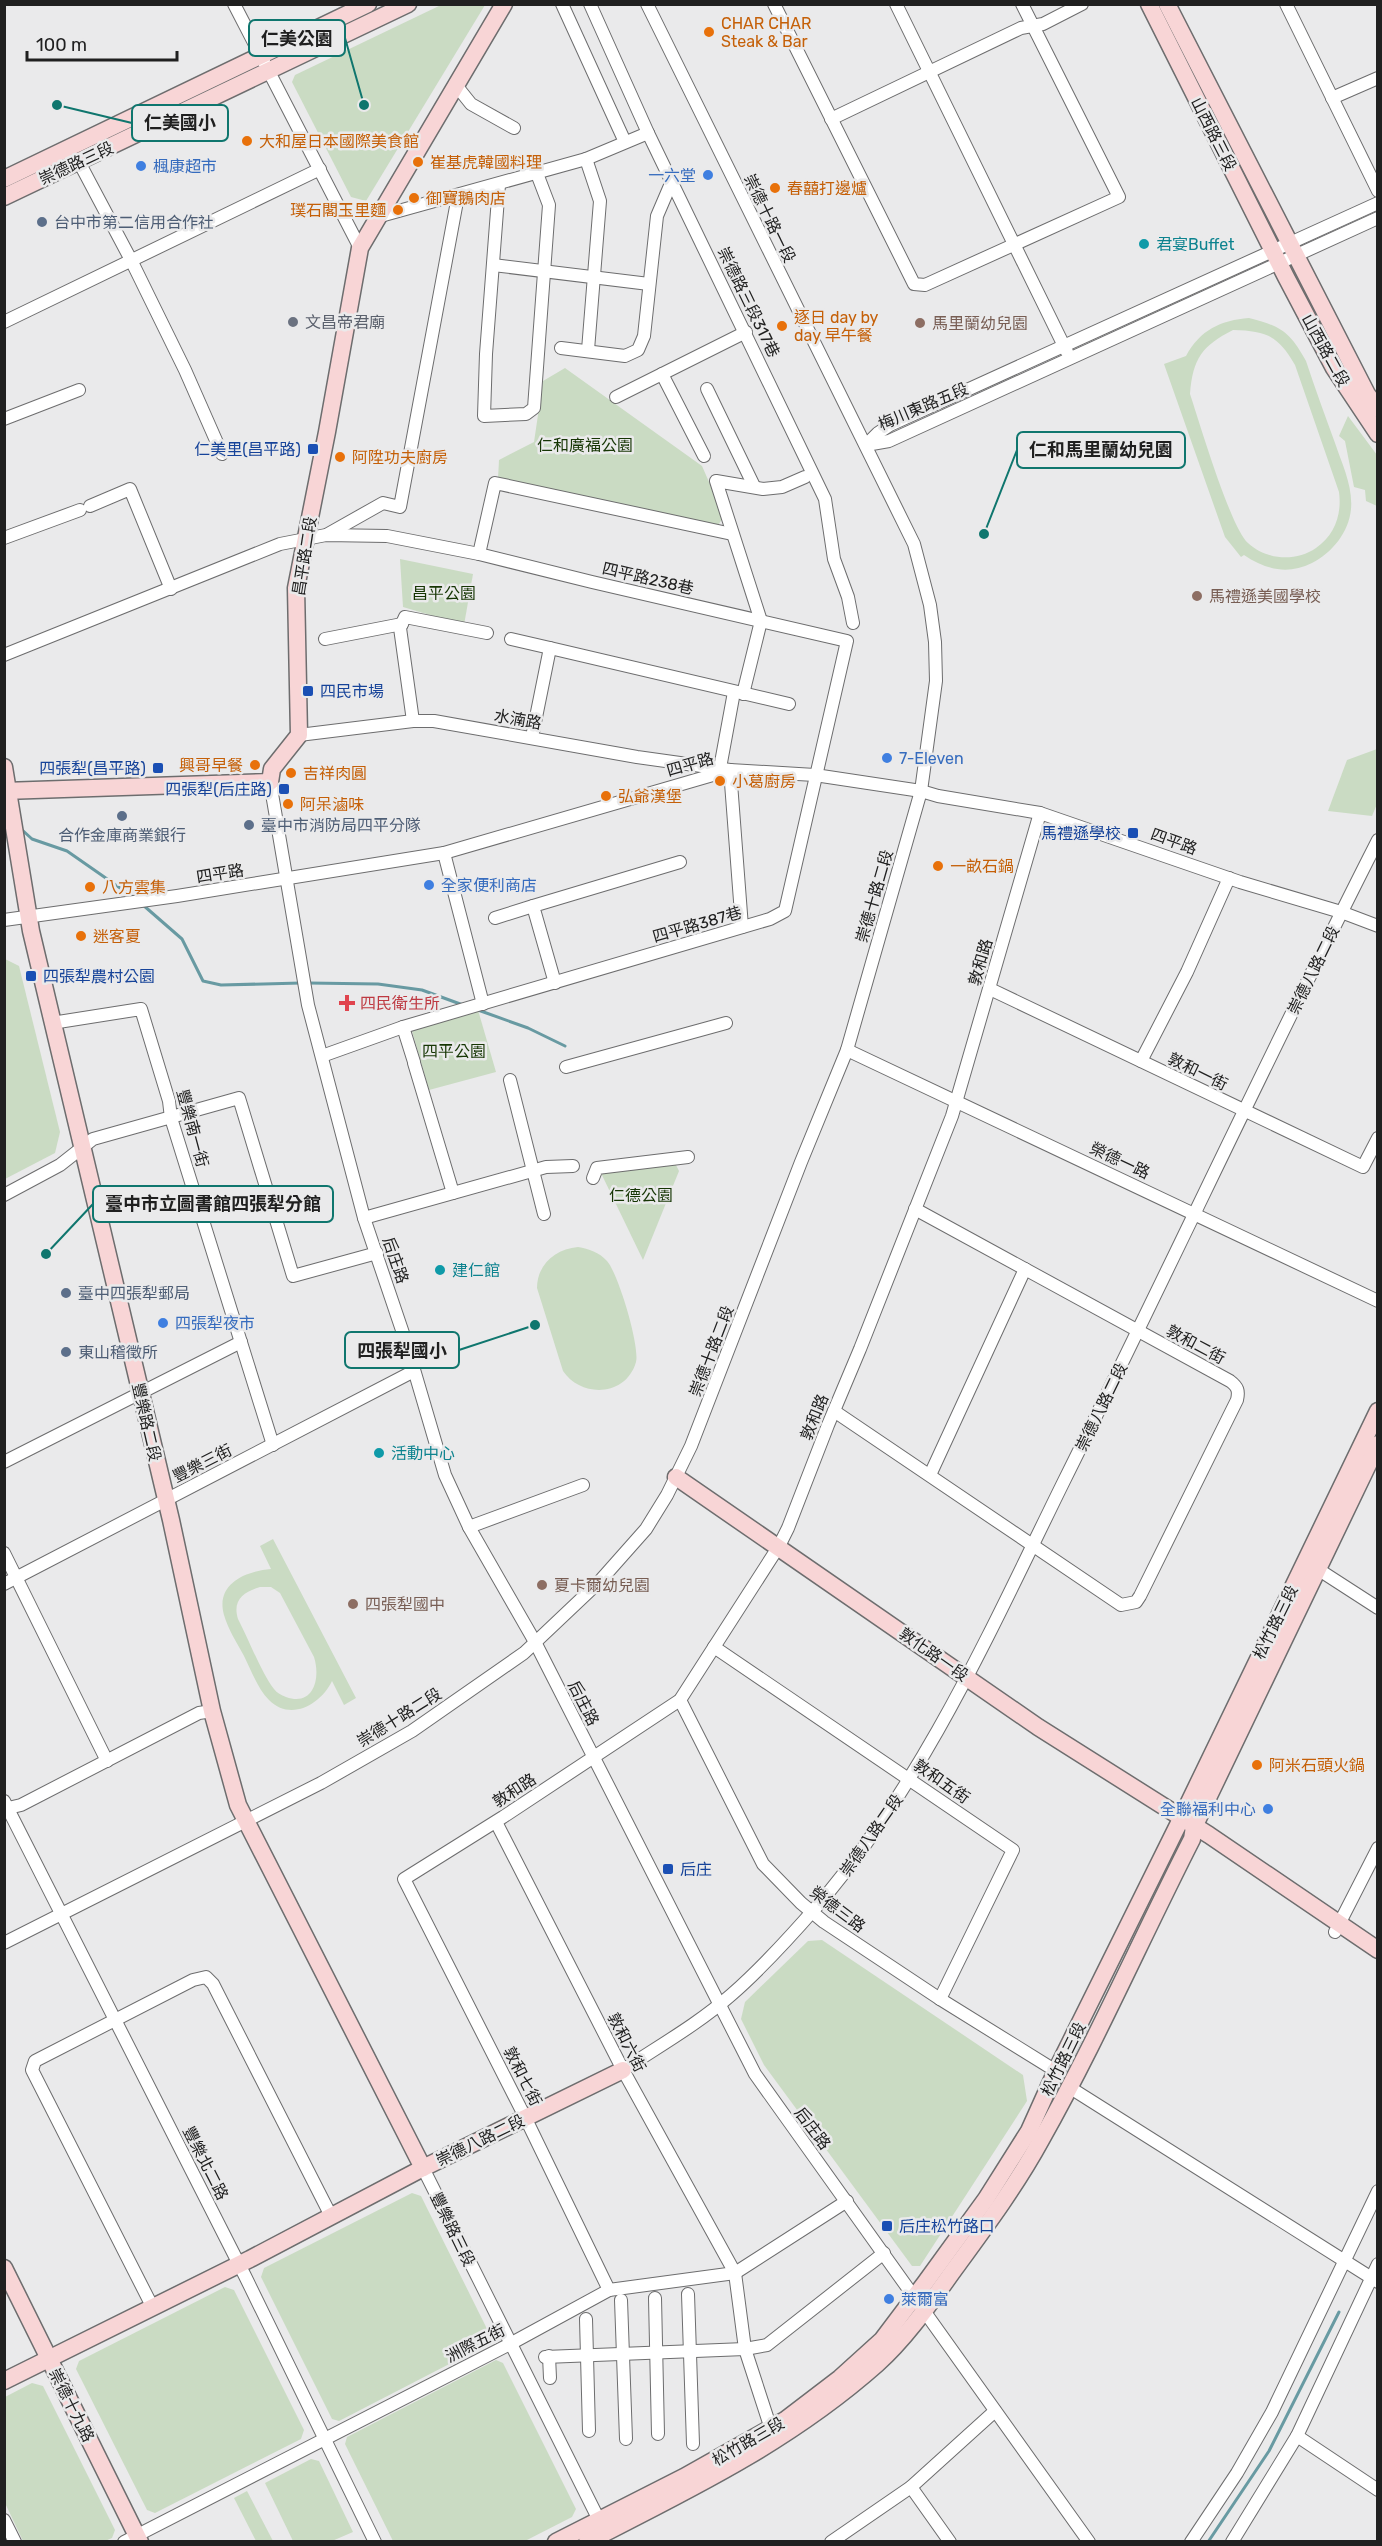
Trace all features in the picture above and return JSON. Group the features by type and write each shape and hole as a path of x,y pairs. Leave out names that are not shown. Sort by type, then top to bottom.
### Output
{"street":[{"path":"234,4 360,248"},
{"name":"崇德路三段","path":"4,179 368,4"},
{"name":"崇德路三段","path":"4,197 408,4"},
{"name":"昌平路二段","path":"299,735 296,588 360,248 504,4"},
{"path":"562,4 625,142"},
{"name":"崇德路三段317巷","path":"590,4 648,133 825,499 834,559 848,597 853,623"},
{"name":"崇德十路一段","path":"647,4 791,299 866,445"},
{"path":"774,4 914,284 925,285 1119,197 1022,4"},
{"path":"896,4 1070,358"},
{"path":"831,118 1021,28 1033,26 1082,4"},
{"name":"山西路三段","path":"1149,4 1283,253"},
{"name":"山西路三段","path":"1167,4 1283,253"},
{"path":"1286,4 1377,191"},
{"path":"1332,98 1377,78"},
{"path":"455,84 471,104 514,128"},
{"path":"377,217 499,185 536,171 586,159 648,133"},
{"path":"586,159 600,201 588,350"},
{"path":"79,162 131,260 185,370 222,454"},
{"path":"4,322 320,169"},
{"path":"499,185 486,354 484,416 526,414 534,408 549,205 536,171"},
{"path":"561,348 625,356 638,350 644,336 657,216 672,181"},
{"path":"327,535 383,503 400,507 459,196"},
{"name":"梅川東路五段","path":"866,445 889,441 1070,358 1283,253 1377,203"},
{"name":"梅川東路五段","path":"866,445 883,428 1064,346 1283,253 1377,218"},
{"name":"山西路二段","path":"1283,253 1377,409"},
{"name":"山西路二段","path":"1283,253 1334,369 1377,434"},
{"path":"493,265 649,284"},
{"path":"616,397 746,332"},
{"path":"662,374 704,456"},
{"path":"707,389 754,486"},
{"path":"4,419 79,390"},
{"name":"崇德十路二段","path":"4,1943 321,1783 412,1731 524,1653 599,1582 646,1529 676,1477 700,1424 801,1162 848,1050 921,791 936,681 935,632 914,544 866,445"},
{"path":"742,927 725,769 738,693 761,621 716,481 763,489 782,487 805,477"},
{"path":"479,554 495,483 732,534"},
{"path":"4,538 130,489 171,589"},
{"name":"四平路238巷","path":"4,655 280,544 327,535 387,536 479,554 847,641 815,775"},
{"path":"413,721 400,628 405,617 487,633"},
{"path":"325,639 402,624"},
{"path":"511,639 789,704"},
{"path":"532,737 550,648"},
{"name":"水湳路","path":"299,735 413,721 434,721 637,757 725,769"},
{"path":"6,791 270,782 272,769 299,735"},
{"name":"豐樂路二段","path":"4,767 6,791 28,916 52,1023 141,1393 212,1711 238,1805 246,1821"},
{"name":"四平路","path":"4,920 288,879 444,853 725,769 815,775 921,791 938,796 1040,813 1229,878 1341,912 1377,926"},
{"name":"四平路387巷","path":"322,1056 404,1027 770,919 785,911 815,775"},
{"name":"后庄路","path":"270,782 308,1005 364,1218 377,1253 445,1475 469,1527 535,1642 755,2074 1089,2541"},
{"name":"敦和路","path":"404,1879 496,1822 680,1700 779,1546 860,1349 957,1101 1040,813"},
{"name":"崇德八路二段","path":"4,2381 153,2308 423,2168 622,2070 718,2005 767,1960 811,1913 859,1854 909,1778 967,1677 1377,840"},
{"path":"444,853 483,1004"},
{"path":"495,918 681,862"},
{"path":"1141,1061 1187,972 1229,878"},
{"path":"533,906 555,983"},
{"name":"敦和一街","path":"990,989 1363,1167 1377,1138"},
{"name":"豐樂南一街","path":"52,1023 141,1009 169,1101 171,1118 273,1445"},
{"path":"566,1067 726,1023"},
{"path":"404,1027 453,1193"},
{"name":"榮德一路","path":"848,1050 1377,1301"},
{"path":"510,1080 544,1214"},
{"path":"4,1195 60,1165 82,1150 93,1139 239,1098 293,1276 377,1253"},
{"path":"593,1178 597,1168 688,1157"},
{"path":"364,1218 546,1167 573,1166"},
{"name":"敦和二街","path":"915,1209 1236,1385 1237,1400 1136,1602 1121,1605 1033,1544"},
{"path":"930,1475 1025,1269"},
{"path":"4,1462 241,1342"},
{"name":"豐樂三街","path":"4,1584 414,1371"},
{"path":"834,1411 1033,1544"},
{"name":"松竹路三段","path":"556,2541 604,2531 716,2475 808,2420 879,2362 920,2303 1029,2131 1056,2071 1188,1823 1311,1565 1371,1454 1377,1411"},
{"name":"敦化路一段","path":"676,1477 1038,1727 1188,1823 1204,1845 1337,1928 1377,1950"},
{"path":"469,1527 583,1485"},
{"path":"4,1553 107,1761"},
{"path":"1311,1565 1377,1608"},
{"name":"敦和五街","path":"714,1647 1013,1850 940,1999"},
{"name":"榮德三路","path":"680,1700 763,1864 811,1913 940,1999 1056,2071"},
{"path":"6,1806 21,1805 199,1713 212,1711"},
{"name":"豐樂北二路","path":"6,1806 239,2264 375,2541"},
{"name":"豐樂路三段","path":"246,1821 423,2168 604,2531"},
{"name":"敦和六街","path":"496,1822 622,2070 735,2273"},
{"name":"松竹路三段","path":"588,2541 684,2477 771,2429 840,2378 920,2303 1010,2190 1040,2141 1192,1839 1188,1823"},
{"path":"1337,1928 1377,1848"},
{"name":"敦和七街","path":"404,1879 525,2117 609,2290"},
{"name":"敦化路一段","path":"1337,1928 1377,1960"},
{"path":"153,2308 32,2070 35,2061 114,2020 193,1980 206,1977 218,1994 331,2216"},
{"path":"1069,2087 1374,2280"},
{"path":"1191,2541 1237,2473 1272,2412 1377,2191"},
{"name":"洲際五街","path":"134,2539 324,2438 510,2344 609,2290 735,2273 847,2201"},
{"path":"550,2378 547,2357 745,2349 766,2345 884,2253"},
{"path":"1232,2541 1297,2436 1374,2280 1377,2264"},
{"name":"崇德十九路","path":"4,2268 134,2539"},
{"path":"735,2273 745,2349 771,2429"},
{"path":"688,2294 693,2444"},
{"path":"655,2298 658,2434"},
{"path":"621,2300 626,2439"},
{"path":"586,2319 590,2431"},
{"path":"831,2541 911,2487 995,2411"},
{"path":"1297,2436 1377,2490"},
{"path":"911,2487 950,2541"},
{"path":"4,2520 15,2541"}],"green space":[{"path":"441,5 485,5 366,201 351,197 292,82 295,75"},
{"path":"1249,318 1277,327 1295,343 1306,361 1349,484 1350,518 1343,534 1326,554 1303,567 1277,569 1244,555 1241,557 1225,537 1164,364 1186,356 1198,339 1212,328","holes":["1233,330 1254,332 1270,337 1277,341 1289,355 1295,365 1339,492 1338,516 1328,537 1316,548 1299,556 1281,557 1263,553 1248,543 1241,534 1225,497 1190,394 1194,371 1201,354"]},
{"name":"仁和廣福公園","path":"565,368 702,466 724,516 717,527 498,479 499,460 534,442 543,381"},
{"path":"1348,416 1377,455 1377,506 1366,501 1365,490 1354,487 1345,441 1339,436"},
{"name":"昌平公園","path":"400,559 473,574 464,625 403,607"},
{"path":"1377,749 1377,804 1372,816 1328,811 1347,760"},
{"path":"5,959 19,966 60,1132 55,1153 5,1179"},
{"name":"四平公園","path":"478,1010 496,1072 429,1090 412,1031"},
{"name":"仁德公園","path":"675,1163 679,1171 643,1260 600,1171"},
{"path":"578,1247 601,1255 612,1268 635,1341 636,1362 631,1374 623,1382 602,1390 581,1386 563,1371 537,1288 540,1272 549,1260 562,1251"},
{"path":"273,1539 356,1698 344,1705 332,1681 321,1697 313,1703 296,1710 287,1710 269,1700 255,1679 228,1625 222,1604 224,1595 235,1581 252,1573 271,1569 260,1546","holes":["260,1587 271,1587 280,1593 314,1657 315,1682 309,1695 303,1698 286,1697 274,1689 238,1619 238,1602 244,1594"]},
{"path":"822,1940 1023,2075 1027,2101 920,2266 912,2266 764,2065 741,2019 745,2002 808,1941"},
{"path":"412,2193 421,2196 491,2337 488,2344 339,2421 332,2419 261,2277 264,2268"},
{"path":"225,2287 234,2290 304,2430 301,2439 155,2513 147,2510 76,2369 79,2361"},
{"path":"496,2360 503,2363 576,2509 572,2517 525,2541 393,2541 345,2444 347,2437"},
{"path":"32,2383 43,2386 115,2530 112,2538 105,2541 23,2541 5,2503 5,2397"},
{"path":"311,2459 319,2461 353,2532 332,2541 293,2541 265,2483"},
{"path":"247,2491 273,2541 256,2541 234,2498"}],"waterway":[{"path":"20,828 32,839 67,851 133,897"},
{"path":"143,905 182,939 203,981 221,985 301,983"},
{"path":"308,983 378,984 422,990 463,1005"},
{"path":"478,1010 528,1028 565,1046"},
{"path":"1208,2542 1269,2451 1339,2312"}],"place":[{"name":"CHAR CHAR Steak & Bar","path":"709,32"},
{"name":"仁美國小","path":"57,105"},
{"name":"仁美公園","path":"364,105"},
{"name":"大和屋日本國際美食館","path":"247,141"},
{"name":"崔基虎韓國料理","path":"418,162"},
{"name":"楓康超市","path":"141,166"},
{"name":"一六堂","path":"708,175"},
{"name":"春囍打邊爐","path":"775,188"},
{"name":"御寶鵝肉店","path":"414,198"},
{"name":"璞石閣玉里麵","path":"398,210"},
{"name":"台中市第二信用合作社","path":"42,222"},
{"name":"君宴Buffet","path":"1144,244"},
{"name":"文昌帝君廟","path":"293,322"},
{"name":"馬里蘭幼兒園","path":"920,323"},
{"name":"逐日 day by day 早午餐","path":"782,326"},
{"name":"仁美里(昌平路)","path":"313,449"},
{"name":"阿陞功夫廚房","path":"340,457"},
{"name":"仁和馬里蘭幼兒園","path":"984,534"},
{"name":"馬禮遜美國學校","path":"1197,596"},
{"name":"四民市場","path":"308,691"},
{"name":"7-Eleven","path":"887,758"},
{"name":"興哥早餐","path":"255,765"},
{"name":"四張犁(昌平路)","path":"158,768"},
{"name":"吉祥肉圓","path":"291,773"},
{"name":"小葛廚房","path":"720,781"},
{"name":"四張犁(后庄路)","path":"284,789"},
{"name":"弘爺漢堡","path":"606,796"},
{"name":"阿呆滷味","path":"288,804"},
{"name":"合作金庫商業銀行","path":"122,816"},
{"name":"臺中市消防局四平分隊","path":"249,825"},
{"name":"馬禮遜學校","path":"1133,833"},
{"name":"一畝石鍋","path":"938,866"},
{"name":"全家便利商店","path":"429,885"},
{"name":"八方雲集","path":"90,887"},
{"name":"迷客夏","path":"81,936"},
{"name":"四張犁農村公園","path":"31,976"},
{"name":"四民衛生所","path":"347,1003"},
{"name":"臺中市立圖書館四張犁分館","path":"46,1254"},
{"name":"建仁館","path":"440,1270"},
{"name":"臺中四張犁郵局","path":"66,1293"},
{"name":"四張犁夜市","path":"163,1323"},
{"name":"四張犁國小","path":"535,1325"},
{"name":"東山稽徵所","path":"66,1352"},
{"name":"活動中心","path":"379,1453"},
{"name":"夏卡爾幼兒園","path":"542,1585"},
{"name":"四張犁國中","path":"353,1604"},
{"name":"阿米石頭火鍋","path":"1257,1765"},
{"name":"全聯福利中心","path":"1268,1809"},
{"name":"后庄","path":"668,1869"},
{"name":"后庄松竹路口","path":"887,2226"},
{"name":"萊爾富","path":"889,2299"}]}
